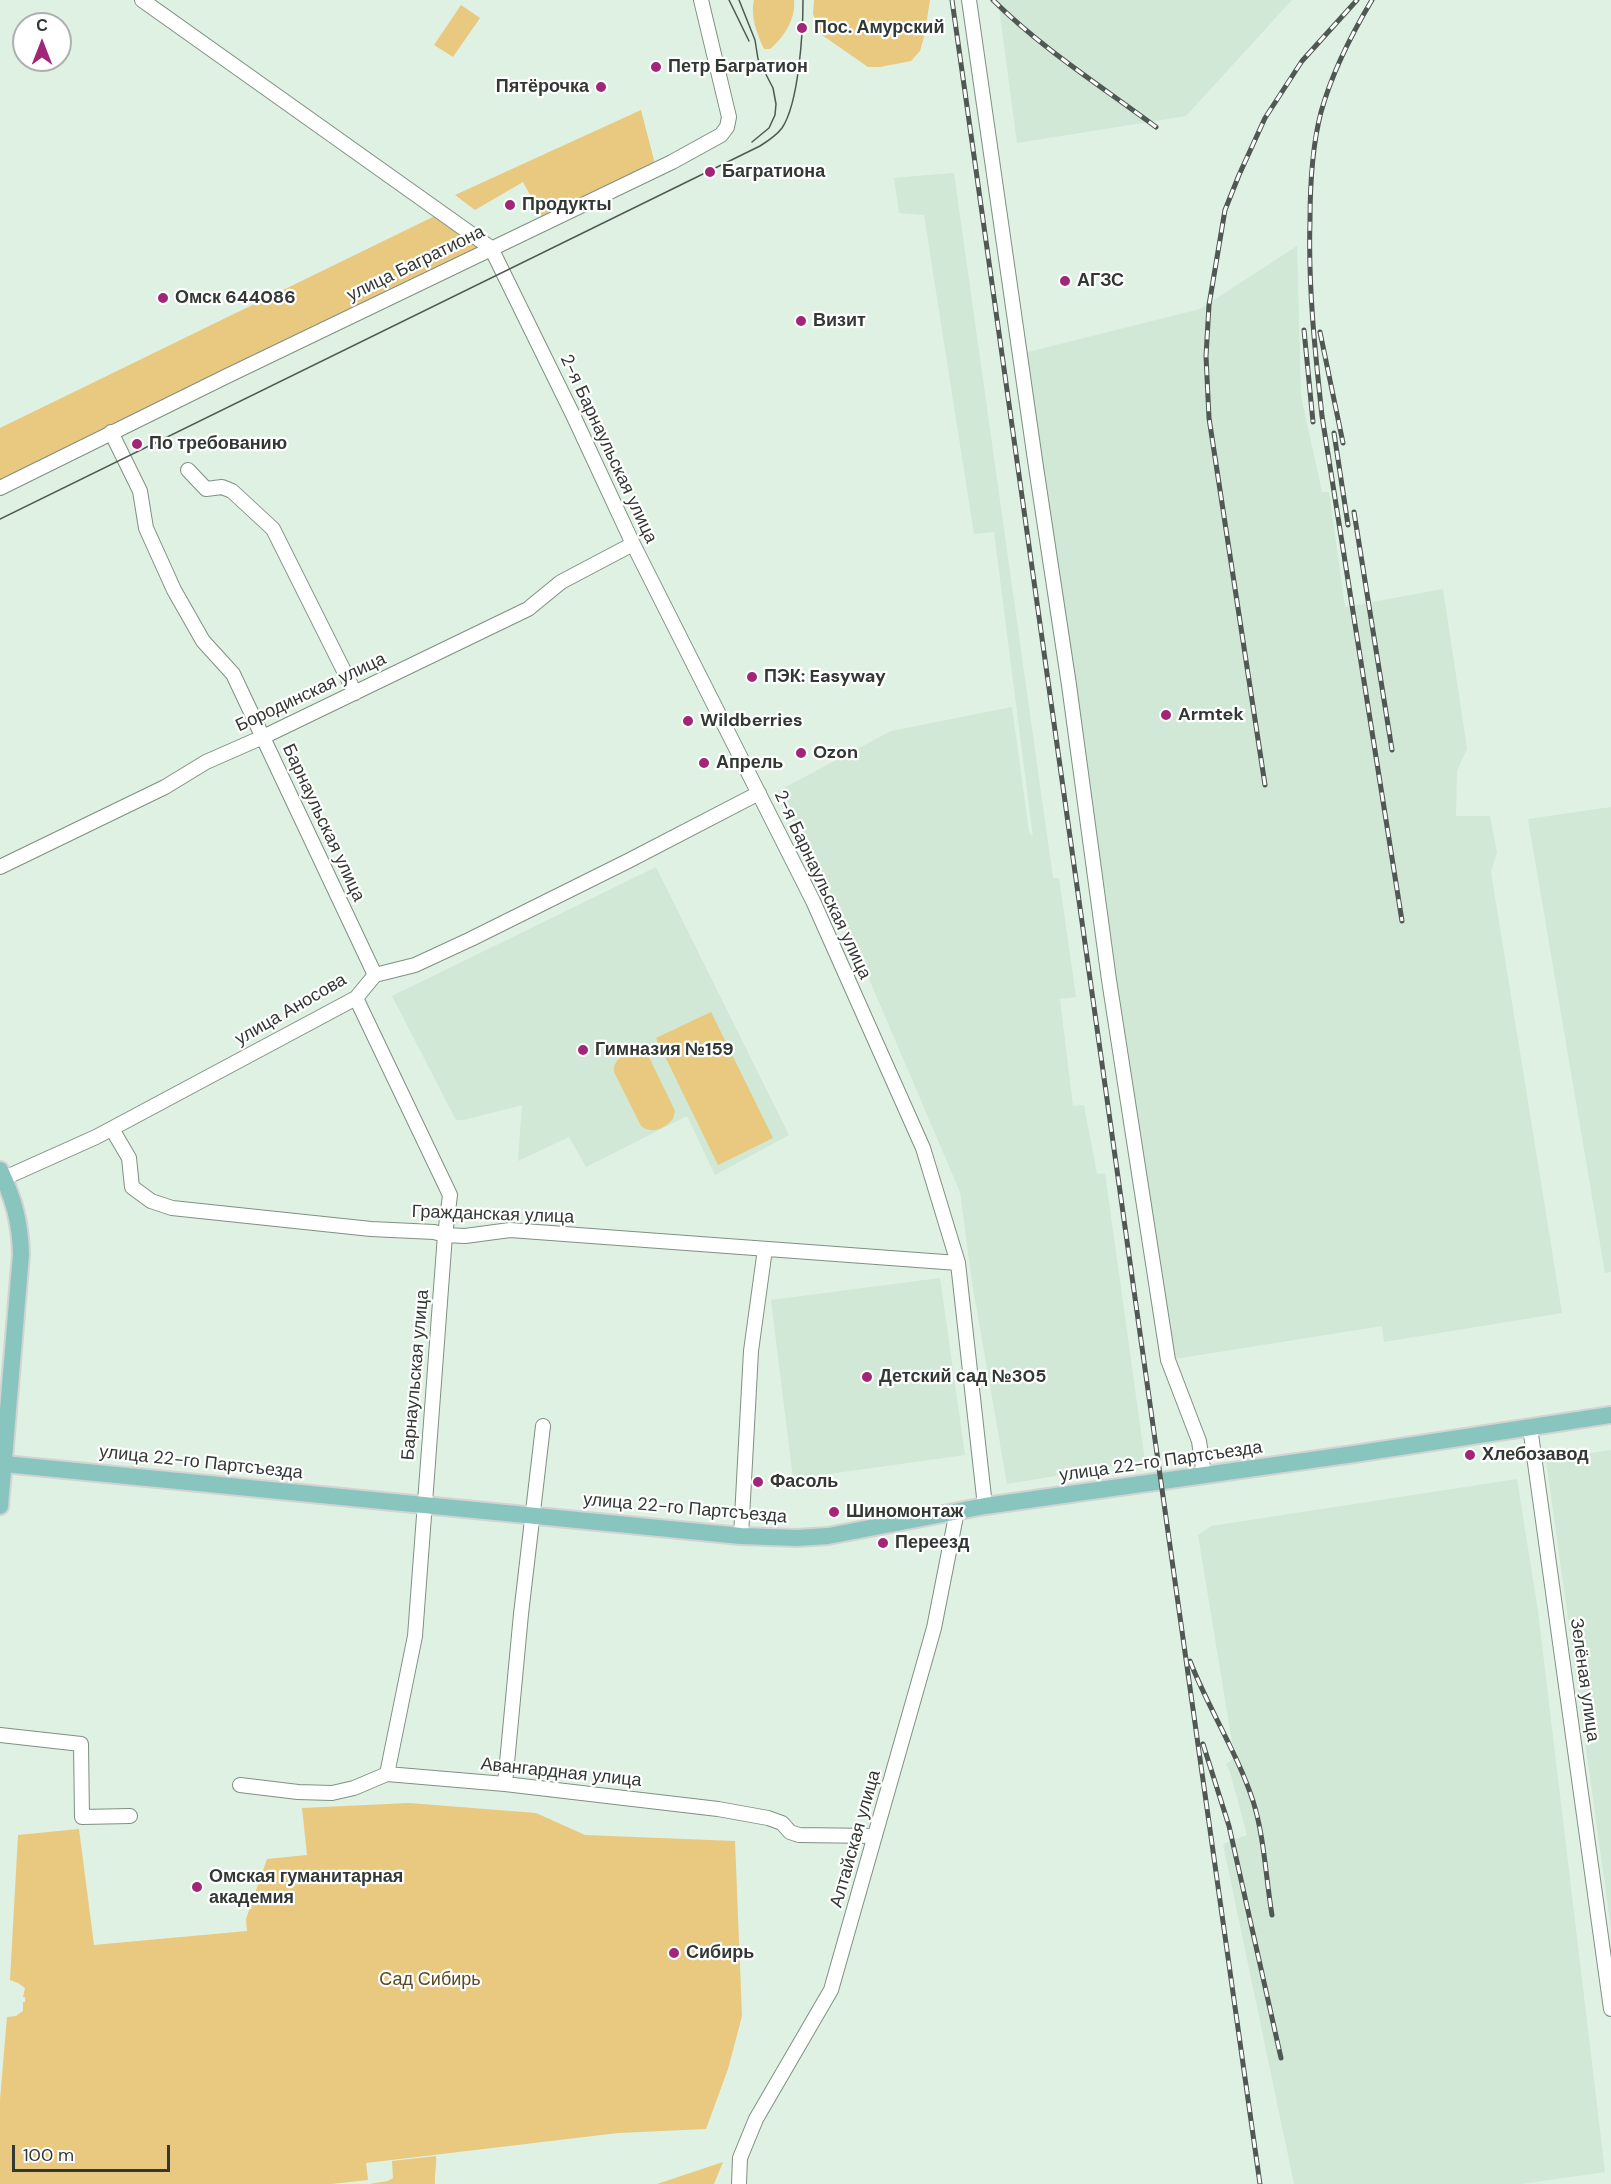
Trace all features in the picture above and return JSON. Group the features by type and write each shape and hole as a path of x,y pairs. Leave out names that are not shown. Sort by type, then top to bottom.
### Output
{"main road":[{"path":"0,1506 21,1245 15,1205 1,1176"},
{"name":"улица 22-го Партсъезда","path":"2,1463 741,1536 797,1538 828,1536 985,1506 1611,1414"}],"street":[{"path":"142,0 491,248"},
{"name":"улица Багратиона","path":"0,488 111,432 672,162 721,135 727,127 729,117 701,0"},
{"path":"969,0 1069,685 1109,980 1168,1360 1199,1441 1204,1475"},
{"name":"2-я Барнаульская улица","path":"491,248 633,544 813,902 923,1148 958,1263 985,1506"},
{"name":"Барнаульская улица","path":"111,432 140,491 146,528 174,590 203,641 233,674 375,975"},
{"path":"188,470 206,489 222,487 232,491 273,529 355,693"},
{"name":"Бородинская улица","path":"0,867 165,787 214,758 263,737 528,609 561,582 633,544"},
{"path":"375,975 415,965 471,939 759,793"},
{"name":"улица Аносова","path":"1,1176 112,1129 356,998 375,975"},
{"name":"Барнаульская улица","path":"356,998 450,1196 445,1235 415,1636 387,1774"},
{"name":"Гражданская улица","path":"112,1129 129,1158 132,1187 151,1201 172,1208 371,1230 434,1232 465,1236 510,1230 958,1263"},
{"path":"741,1536 751,1351 765,1249"},
{"path":"505,1784 543,1426"},
{"name":"Зелёная улица","path":"1530,1427 1611,2009"},
{"name":"Алтайская улица","path":"739,2184 740,2158 756,2119 831,1990 934,1628 957,1511"},
{"path":"0,1735 81,1744 82,1817 130,1816"},
{"name":"Авангардная улица","path":"240,1785 298,1792 332,1793 354,1788 387,1774 505,1784 718,1809 768,1818 782,1823 790,1832 799,1835 875,1836"}],"shaded area":[{"path":"998,0 1292,0 1186,116 1017,143"},
{"path":"954,173 1053,878 1059,878 1076,997 1060,999 1073,1106 1084,1105 1097,1174 1105,1173 1145,1461 1007,1484 972,1282 960,1192 840,911 778,791 891,731 1012,707 1029,832 1033,837 994,532 974,534 924,215 899,213 894,178"},
{"path":"1297,246 1301,396 1322,492 1329,492 1345,607 1443,589 1467,749 1457,771 1456,816 1490,816 1497,852 1491,872 1562,1313 1384,1342 1382,1326 1168,1360 1020,354 1200,309"},
{"path":"1611,807 1611,1272 1605,1273 1528,819"},
{"name":"Гимназия №159","path":"656,867 789,1135 715,1175 687,1116 586,1167 569,1137 518,1161 522,1105 456,1120 392,996"},
{"name":"Детский сад №305","path":"940,1278 965,1455 793,1479 771,1300"},
{"path":"1611,1450 1611,1929 1546,1460"},
{"path":"1517,1479 1538,1611 1605,2172 1522,2184 1294,2184 1223,1844 1247,1835 1226,1764 1238,1755 1232,1742 1198,1535 1211,1526"}],"green space":[{"path":"754,0 794,0 791,21 780,39 770,49 764,49 757,31 753,12"},
{"path":"814,0 930,0 920,51 911,61 868,67 822,35 813,14"},
{"path":"461,5 480,18 453,57 434,45"},
{"path":"641,110 655,164 543,219 523,182 475,210 455,195"},
{"path":"445,211 480,244 479,249 0,483 0,428"},
{"path":"711,1012 773,1138 718,1165 656,1038"},
{"path":"637,1050 648,1055 675,1111 673,1119 659,1129 650,1130 641,1126 614,1072 618,1060"},
{"name":"Сад Сибирь","path":"409,1803 536,1813 585,1835 735,1841 742,2016 728,2069 706,2129 618,2133 366,2163 368,2180 331,2184 0,2184 0,2100 7,2017 16,2016 23,2011 23,2002 25,2002 25,1997 23,1997 25,1988 10,1980 18,1835 79,1829 94,1945 247,1931 246,1919 267,1859 307,1855 302,1808"},
{"path":"436,2156 435,2184 369,2184 393,2178 392,2161"},
{"path":"723,2162 714,2184 657,2184"}],"tram line":[{"path":"729,0 749,41"},
{"path":"739,0 755,40 758,59 773,88 776,104 775,115 769,128 752,142"},
{"path":"0,519 760,146 775,136 788,117 796,85 801,48 803,0"}],"railway":[{"path":"952,0 1260,2184"},
{"path":"993,0 1051,50 1156,127"},
{"path":"1265,785 1209,418 1206,356 1209,305 1225,210 1265,118 1302,61 1357,0"},
{"path":"1372,0 1336,69 1325,97 1318,125 1311,179 1310,270 1322,416 1402,921"},
{"path":"1304,330 1313,422"},
{"path":"1320,332 1343,443"},
{"path":"1334,433 1348,525"},
{"path":"1354,512 1392,750"},
{"path":"1190,1661 1239,1765 1253,1801 1262,1843 1272,1915"},
{"path":"1203,1744 1229,1826 1281,2058"}],"place":[{"name":"Пос. Амурский","path":"802,28"},
{"name":"Петр Багратион","path":"656,67"},
{"name":"Пятёрочка","path":"601,87"},
{"name":"Багратиона","path":"710,172"},
{"name":"Продукты","path":"510,205"},
{"name":"АГЗС","path":"1065,281"},
{"name":"Омск 644086","path":"163,298"},
{"name":"Визит","path":"801,321"},
{"name":"По требованию","path":"137,444"},
{"name":"ПЭК: Easyway","path":"752,677"},
{"name":"Armtek","path":"1166,715"},
{"name":"Wildberries","path":"688,721"},
{"name":"Ozon","path":"801,753"},
{"name":"Апрель","path":"704,763"},
{"name":"Гимназия №159","path":"583,1050"},
{"name":"Детский сад №305","path":"867,1377"},
{"name":"Хлебозавод","path":"1470,1455"},
{"name":"Фасоль","path":"758,1482"},
{"name":"Шиномонтаж","path":"834,1512"},
{"name":"Переезд","path":"883,1543"},
{"name":"Омская гуманитарная академия","path":"197,1887"},
{"name":"Сибирь","path":"674,1953"}]}
